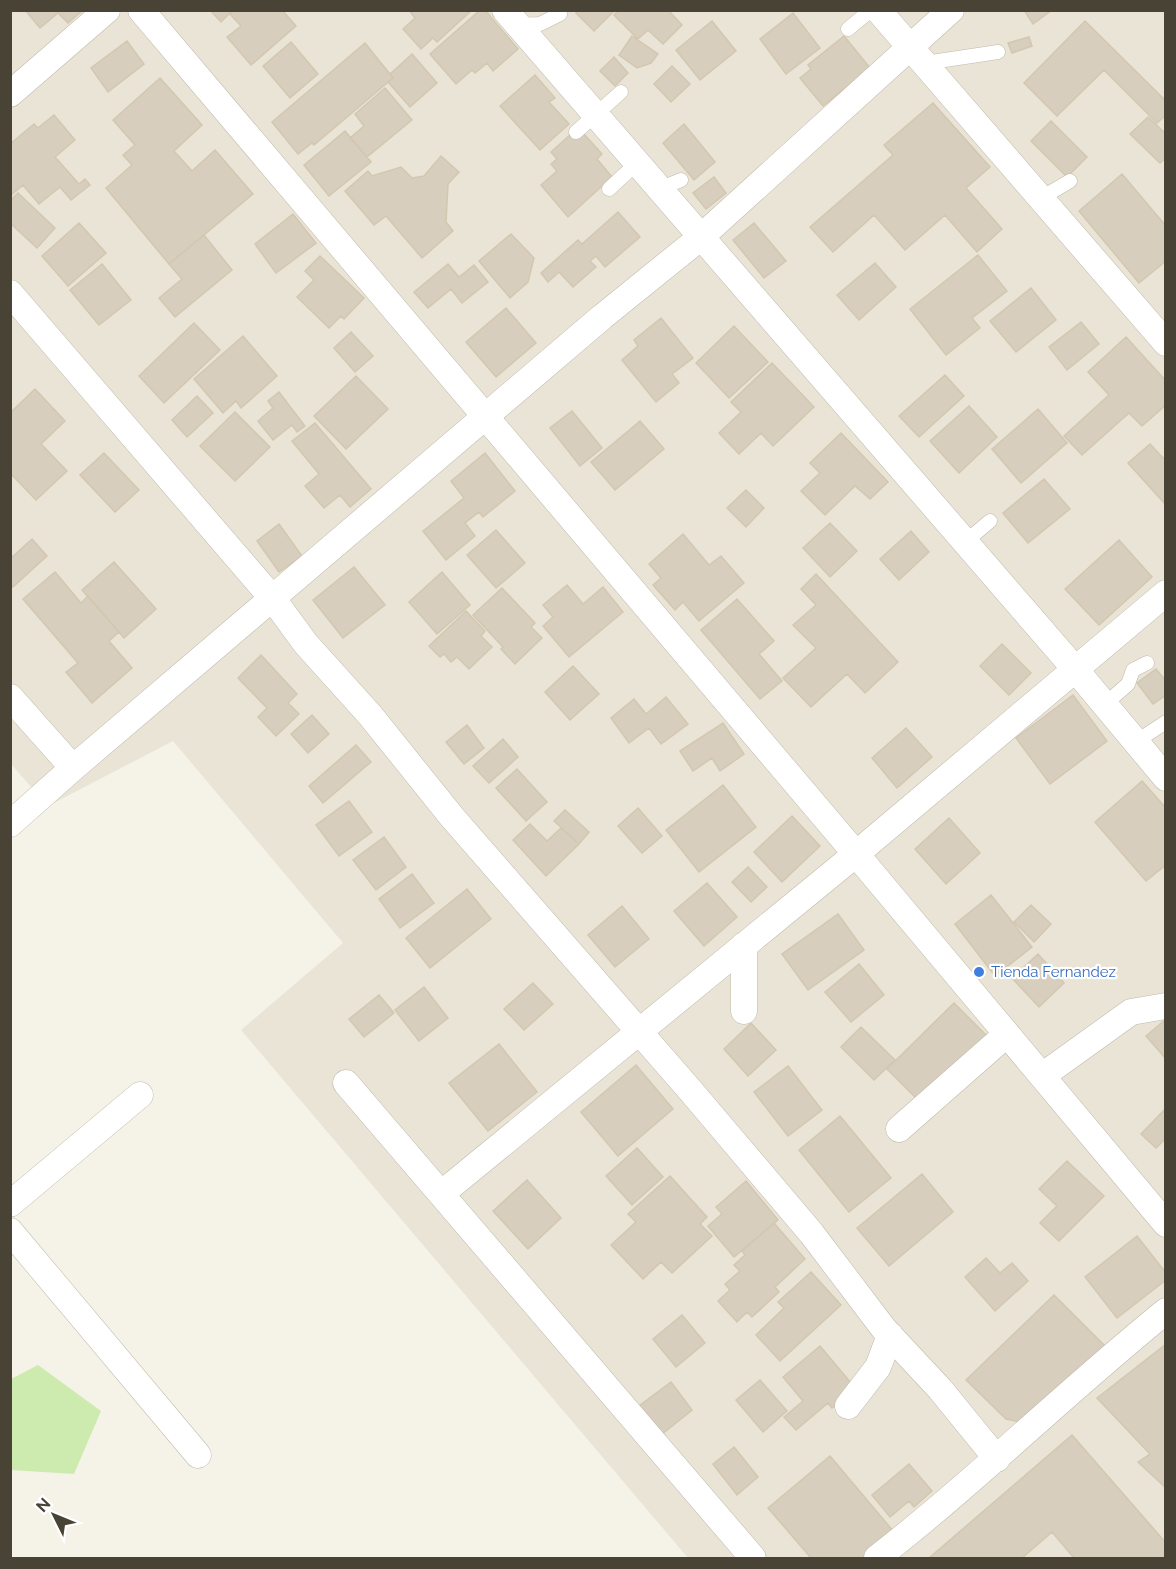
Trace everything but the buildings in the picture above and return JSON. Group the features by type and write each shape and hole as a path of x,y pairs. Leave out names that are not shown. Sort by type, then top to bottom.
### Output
{"street":[{"path":"10,94 107,10"},
{"path":"141,10 856,854 1166,1224"},
{"path":"878,10 1166,343"},
{"path":"10,824 602,317 701,237 917,55 951,10"},
{"path":"512,18 551,75 596,116 637,163 670,184 684,204 701,237 867,443 964,543 1075,669 1103,705 1137,741 1166,778"},
{"path":"10,293 273,599 306,644 370,715 452,817 591,974 812,1234 890,1335 998,1459"},
{"path":"441,1194 856,854 1166,593"},
{"path":"10,697 73,768"},
{"path":"744,945 744,1011"},
{"path":"1042,1076 1131,1012 1166,1006"},
{"path":"899,1129 1007,1034"},
{"path":"346,1083 753,1558"},
{"path":"10,1204 140,1095"},
{"path":"10,1231 198,1455"},
{"path":"877,1558 947,1517 998,1459 1118,1350 1166,1311"},
{"path":"848,1406 878,1367 890,1335"}],"lane":[{"path":"848,29 871,10"},
{"path":"512,18 540,24 560,14"},
{"path":"917,55 998,52"},
{"path":"576,132 621,92"},
{"path":"609,189 637,163"},
{"path":"1041,198 1070,181"},
{"path":"964,543 990,521"},
{"path":"1103,705 1128,684 1132,670 1147,663"},
{"path":"1137,741 1166,722"}],"shaded area":[{"path":"10,11 1165,11 1165,1558 688,1558 241,1030 343,943 173,741 48,806 11,764"}],"green space":[{"path":"38,1365 101,1411 74,1474 11,1470 11,1379"}],"place":[{"name":"Tienda Fernandez","path":"979,972"}]}
